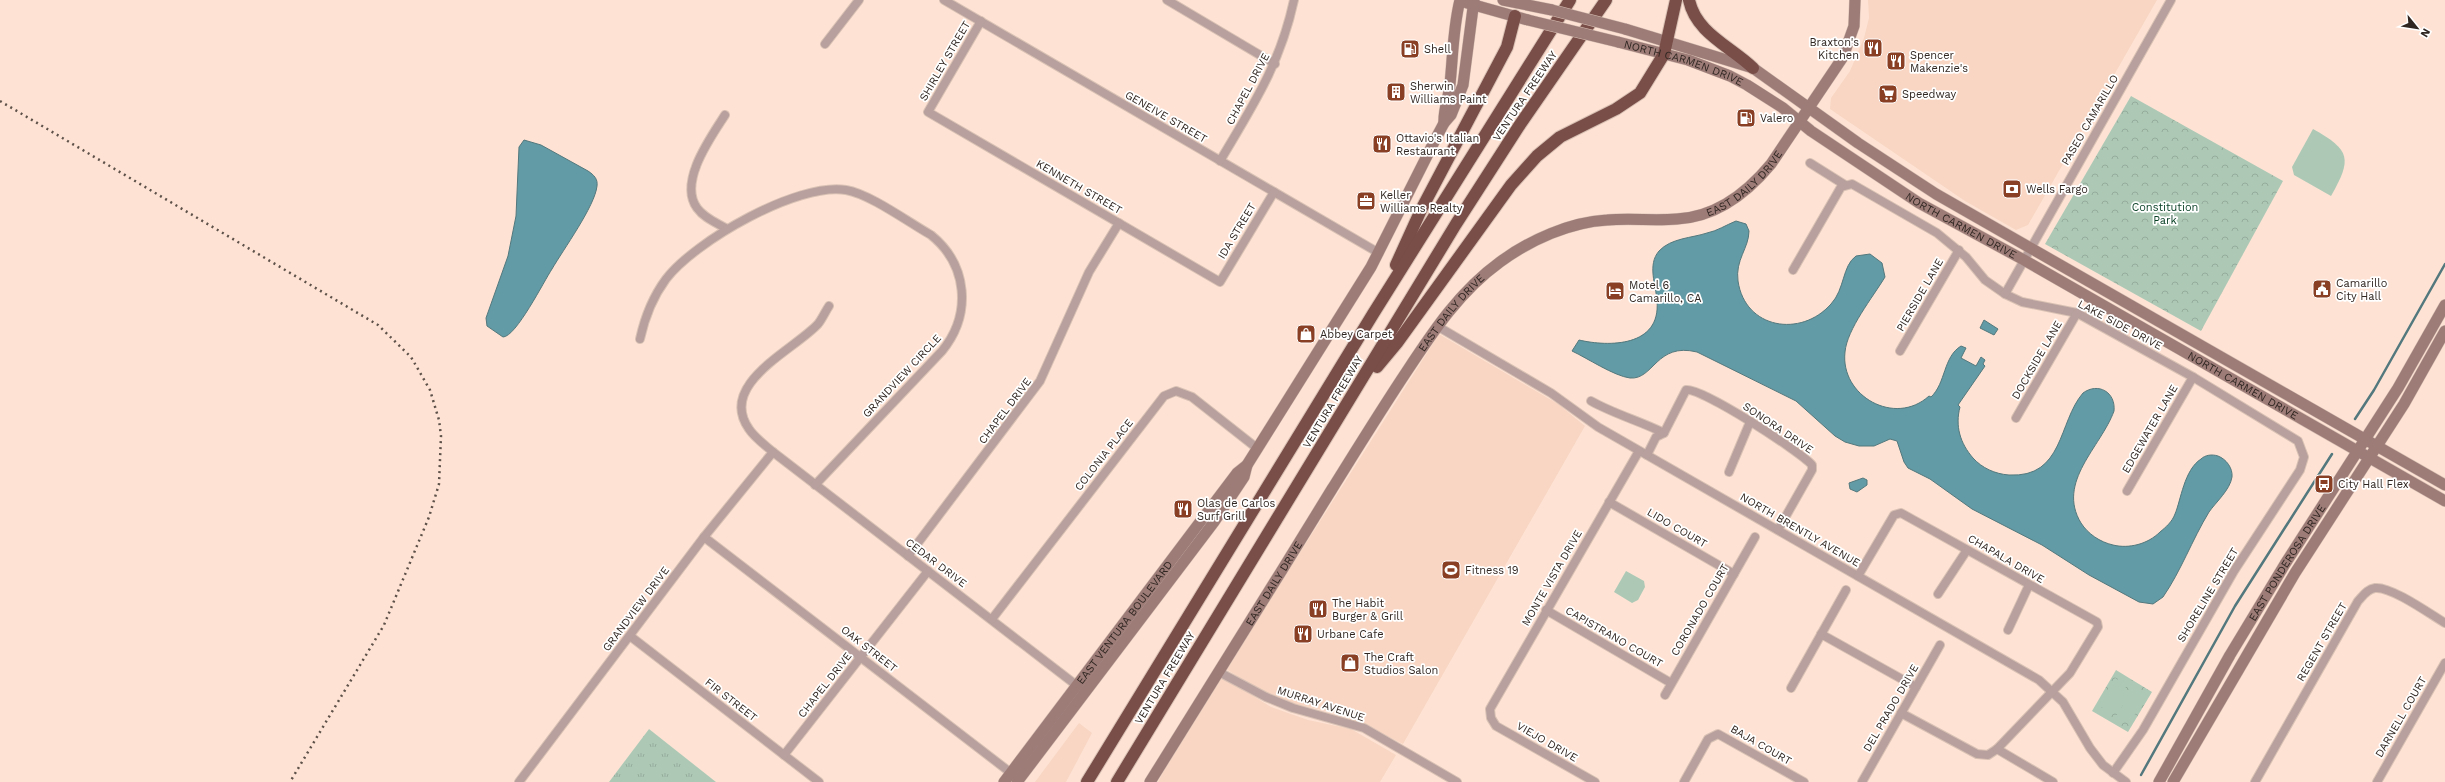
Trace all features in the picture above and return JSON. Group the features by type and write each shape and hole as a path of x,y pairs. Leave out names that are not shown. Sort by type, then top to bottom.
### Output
{"highway":[{"name":"VENTURA FREEWAY","path":"1087,782 1373,314 1570,0"},
{"name":"VENTURA FREEWAY","path":"1117,782 1456,224 1519,126 1606,0"},
{"path":"1351,398 1396,343 1522,172 1537,156 1560,137 1616,109 1640,93 1664,54 1676,0"},
{"path":"1689,0 1694,16 1703,28 1753,68"},
{"path":"1373,314 1421,210 1507,47 1515,16"}],"main road":[{"name":"NORTH CARMEN DRIVE","path":"1503,0 1526,6 1533,3 1626,28 1753,68 1904,174 2030,249 2445,485"},
{"name":"EAST DAILY DRIVE","path":"1150,782 1378,415 1437,326 1463,293 1486,272 1528,244 1554,232 1608,220 1680,219 1704,214 1727,204 1761,177 1800,122 1848,46 1854,26 1855,0"},
{"name":"NORTH CARMEN DRIVE","path":"1460,1 1473,2 1528,20 1664,54 1730,76 1775,102 1800,122 1894,188 2024,260 2369,460 2445,501"},
{"name":"EAST VENTURA BOULEVARD","path":"1444,124 1444,114 1450,83 1453,33 1460,1"},
{"name":"EAST VENTURA BOULEVARD","path":"1004,782 1016,778 1237,473 1247,466 1379,253 1444,124 1451,115 1463,85 1473,2"},
{"name":"EAST PONDEROSA DRIVE","path":"2159,782 2234,649 2285,564 2398,388 2445,305"},
{"name":"EAST PONDEROSA DRIVE","path":"2173,782 2296,573 2369,460 2445,331"}],"street":[{"path":"825,44 859,0"},
{"name":"GENEIVE STREET","path":"944,0 1220,162 1379,253"},
{"path":"1167,0 1275,64"},
{"name":"CHAPEL DRIVE","path":"1220,162 1275,64 1288,27 1294,0"},
{"name":"PASEO CAMARILLO","path":"2005,294 2171,0"},
{"name":"SHIRLEY STREET","path":"928,112 981,21"},
{"name":"KENNETH STREET","path":"928,112 1220,282"},
{"path":"725,115 697,164 692,181 692,193 698,210 727,229"},
{"name":"LAKE SIDE DRIVE","path":"1810,163 1845,185 1852,184 1858,186 1936,233 1959,250 1985,280 2005,294 2022,302 2077,313 2193,377 2284,431"},
{"path":"1793,270 1837,193 1845,185"},
{"name":"GRANDVIEW CIRCLE","path":"640,339 651,302 667,278 691,254 727,229 795,196 823,190 844,190 861,195 931,235 947,250 958,272 962,293 961,314 947,344 816,485"},
{"name":"IDA STREET","path":"1220,282 1274,192"},
{"name":"CHAPEL DRIVE","path":"908,556 1040,382 1089,272 1119,223"},
{"name":"PIERSIDE LANE","path":"1900,351 1959,250"},
{"name":"CEDAR DRIVE","path":"829,306 818,324 755,376 743,395 742,408 749,428 773,452 1082,688"},
{"name":"DOCKSIDE LANE","path":"2016,418 2077,313"},
{"name":"NORTH BRENTLY AVENUE","path":"1437,326 1551,393 1598,427 2015,665 2054,691 2072,714 2090,748 2103,765 2126,782"},
{"name":"EDGEWATER LANE","path":"2127,491 2193,377"},
{"name":"SONORA DRIVE","path":"1664,433 1686,390 1704,394 1750,422 1812,465 1812,470 1778,530"},
{"name":"COLONIA PLACE","path":"992,619 1164,396 1176,391 1192,397 1258,449"},
{"path":"1591,401 1604,408 1643,422 1664,433"},
{"path":"1729,472 1750,422"},
{"name":"SHORELINE STREET","path":"2113,773 2143,730 2230,578 2300,470 2304,457 2303,450 2298,441 2284,431"},
{"path":"1647,455 1656,437 1664,433"},
{"name":"MONTE VISTA DRIVE","path":"1490,718 1492,704 1640,451"},
{"name":"GRANDVIEW DRIVE","path":"519,782 704,536 773,452"},
{"name":"LIDO COURT","path":"1610,502 1734,574"},
{"name":"CHAPALA DRIVE","path":"1858,576 1897,512 2097,622 2098,627 2079,660 2054,691"},
{"name":"OAK STREET","path":"704,536 1016,778"},
{"name":"CORONADO COURT","path":"1665,695 1755,537"},
{"path":"1938,594 1967,550"},
{"name":"CHAPEL DRIVE","path":"784,755 928,571"},
{"path":"2008,630 2029,585"},
{"name":"REGENT STREET","path":"2255,782 2320,665 2358,601 2366,592 2377,588 2392,593 2445,623"},
{"path":"1791,688 1846,590"},
{"name":"CAPISTRANO COURT","path":"1546,610 1671,683"},
{"path":"1821,634 1916,687"},
{"name":"FIR STREET","path":"630,636 818,782"},
{"name":"DEL PRADO DRIVE","path":"1862,782 1940,645"},
{"name":"DARNELL COURT","path":"2376,782 2445,663"},
{"name":"MURRAY AVENUE","path":"1219,672 1266,697 1293,708 1364,728 1454,781"},
{"path":"1901,713 1977,754 1988,755 1997,749 2054,691"},
{"name":"VIEJO DRIVE","path":"1490,718 1496,726 1595,782"},
{"name":"BAJA COURT","path":"1684,782 1708,739 1718,734 1804,782"},
{"path":"1997,749 2053,782"}],"shaded area":[{"path":"1868,0 2157,0 2028,225 2016,230 1965,201 1830,109 1831,98 1850,71 1864,38 1869,18"},
{"path":"1439,334 1558,404 1585,426 1403,744 1345,715 1291,703 1253,686 1226,669"},
{"path":"1221,676 1271,707 1308,720 1351,729 1396,755 1380,782 1158,782 1179,741"},
{"path":"1079,723 1092,733 1066,782 1035,782"}],"green space":[{"name":"Constitution Park","path":"2131,96 2283,181 2201,331 2045,244"},
{"path":"2313,129 2335,143 2344,156 2345,164 2338,183 2331,196 2294,175 2292,167"},
{"path":"1626,571 1644,581 1645,587 1638,600 1632,603 1614,592"},
{"path":"2116,670 2152,692 2128,732 2092,711"},
{"path":"2115,678 2127,685 2111,713 2098,705"},
{"path":"2133,689 2146,696 2129,724 2116,716"},
{"path":"649,729 716,782 609,782"}],"water":[{"path":"524,140 541,145 588,171 595,177 597,186 591,205 585,216 529,308 509,335 503,337 487,326 486,318 508,256 516,216 519,147"},
{"path":"1736,221 1746,224 1749,231 1747,243 1738,267 1738,281 1743,297 1751,310 1763,318 1776,323 1790,324 1805,322 1819,315 1836,298 1848,266 1851,260 1856,256 1870,254 1882,263 1885,277 1855,323 1850,333 1845,352 1846,368 1851,382 1860,393 1872,402 1886,407 1901,408 1915,405 1929,396 1931,397 1939,385 1951,357 1961,346 1966,348 1961,358 1976,366 1981,357 1985,360 1983,364 1985,366 1958,405 1960,407 1958,428 1965,446 1973,458 1980,465 1989,470 2009,475 2027,474 2040,468 2050,458 2057,446 2075,405 2083,393 2094,388 2105,391 2109,394 2114,404 2114,411 2108,424 2083,465 2077,479 2074,493 2075,508 2081,523 2091,534 2104,542 2119,546 2132,546 2150,540 2169,524 2174,517 2184,485 2195,464 2209,455 2218,456 2224,459 2232,474 2229,487 2209,512 2163,597 2153,604 2139,602 2089,575 2042,545 1972,509 1930,479 1908,468 1904,462 1897,441 1890,439 1874,446 1859,446 1845,442 1835,436 1796,401 1697,352 1683,350 1673,352 1664,356 1645,373 1638,377 1630,378 1616,374 1572,351 1579,340 1618,343 1631,340 1642,335 1651,327 1656,316 1657,301 1653,275 1653,262 1659,251 1669,243 1711,232"},
{"path":"1984,320 1998,329 1994,335 1980,328"},
{"path":"1863,478 1867,480 1867,485 1857,492 1850,489 1849,483"}],"waterway":[{"path":"2355,419 2374,390 2445,264"},
{"path":"2141,775 2235,606 2332,454"}],"railway":[{"path":"0,101 378,325 411,357 430,390 439,420 441,436 439,484 429,517 384,625 290,782"}],"place":[{"name":"Braxton's Kitchen","path":"1873,48"},
{"name":"Shell","path":"1410,49"},
{"name":"Spencer Makenzie's","path":"1896,61"},
{"name":"Sherwin Williams Paint","path":"1396,92"},
{"name":"Speedway","path":"1888,94"},
{"name":"Valero","path":"1746,118"},
{"name":"Ottavio's Italian Restaurant","path":"1382,144"},
{"name":"Wells Fargo","path":"2012,189"},
{"name":"Keller Williams Realty","path":"1366,201"},
{"name":"Camarillo City Hall","path":"2322,289"},
{"name":"Motel 6 Camarillo, CA","path":"1615,291"},
{"name":"Abbey Carpet","path":"1306,334"},
{"name":"City Hall Flex","path":"2324,484"},
{"name":"Olas de Carlos Surf Grill","path":"1183,509"},
{"name":"Fitness 19","path":"1451,570"},
{"name":"The Habit Burger & Grill","path":"1318,609"},
{"name":"Urbane Cafe","path":"1303,634"},
{"name":"The Craft Studios Salon","path":"1350,663"}]}
